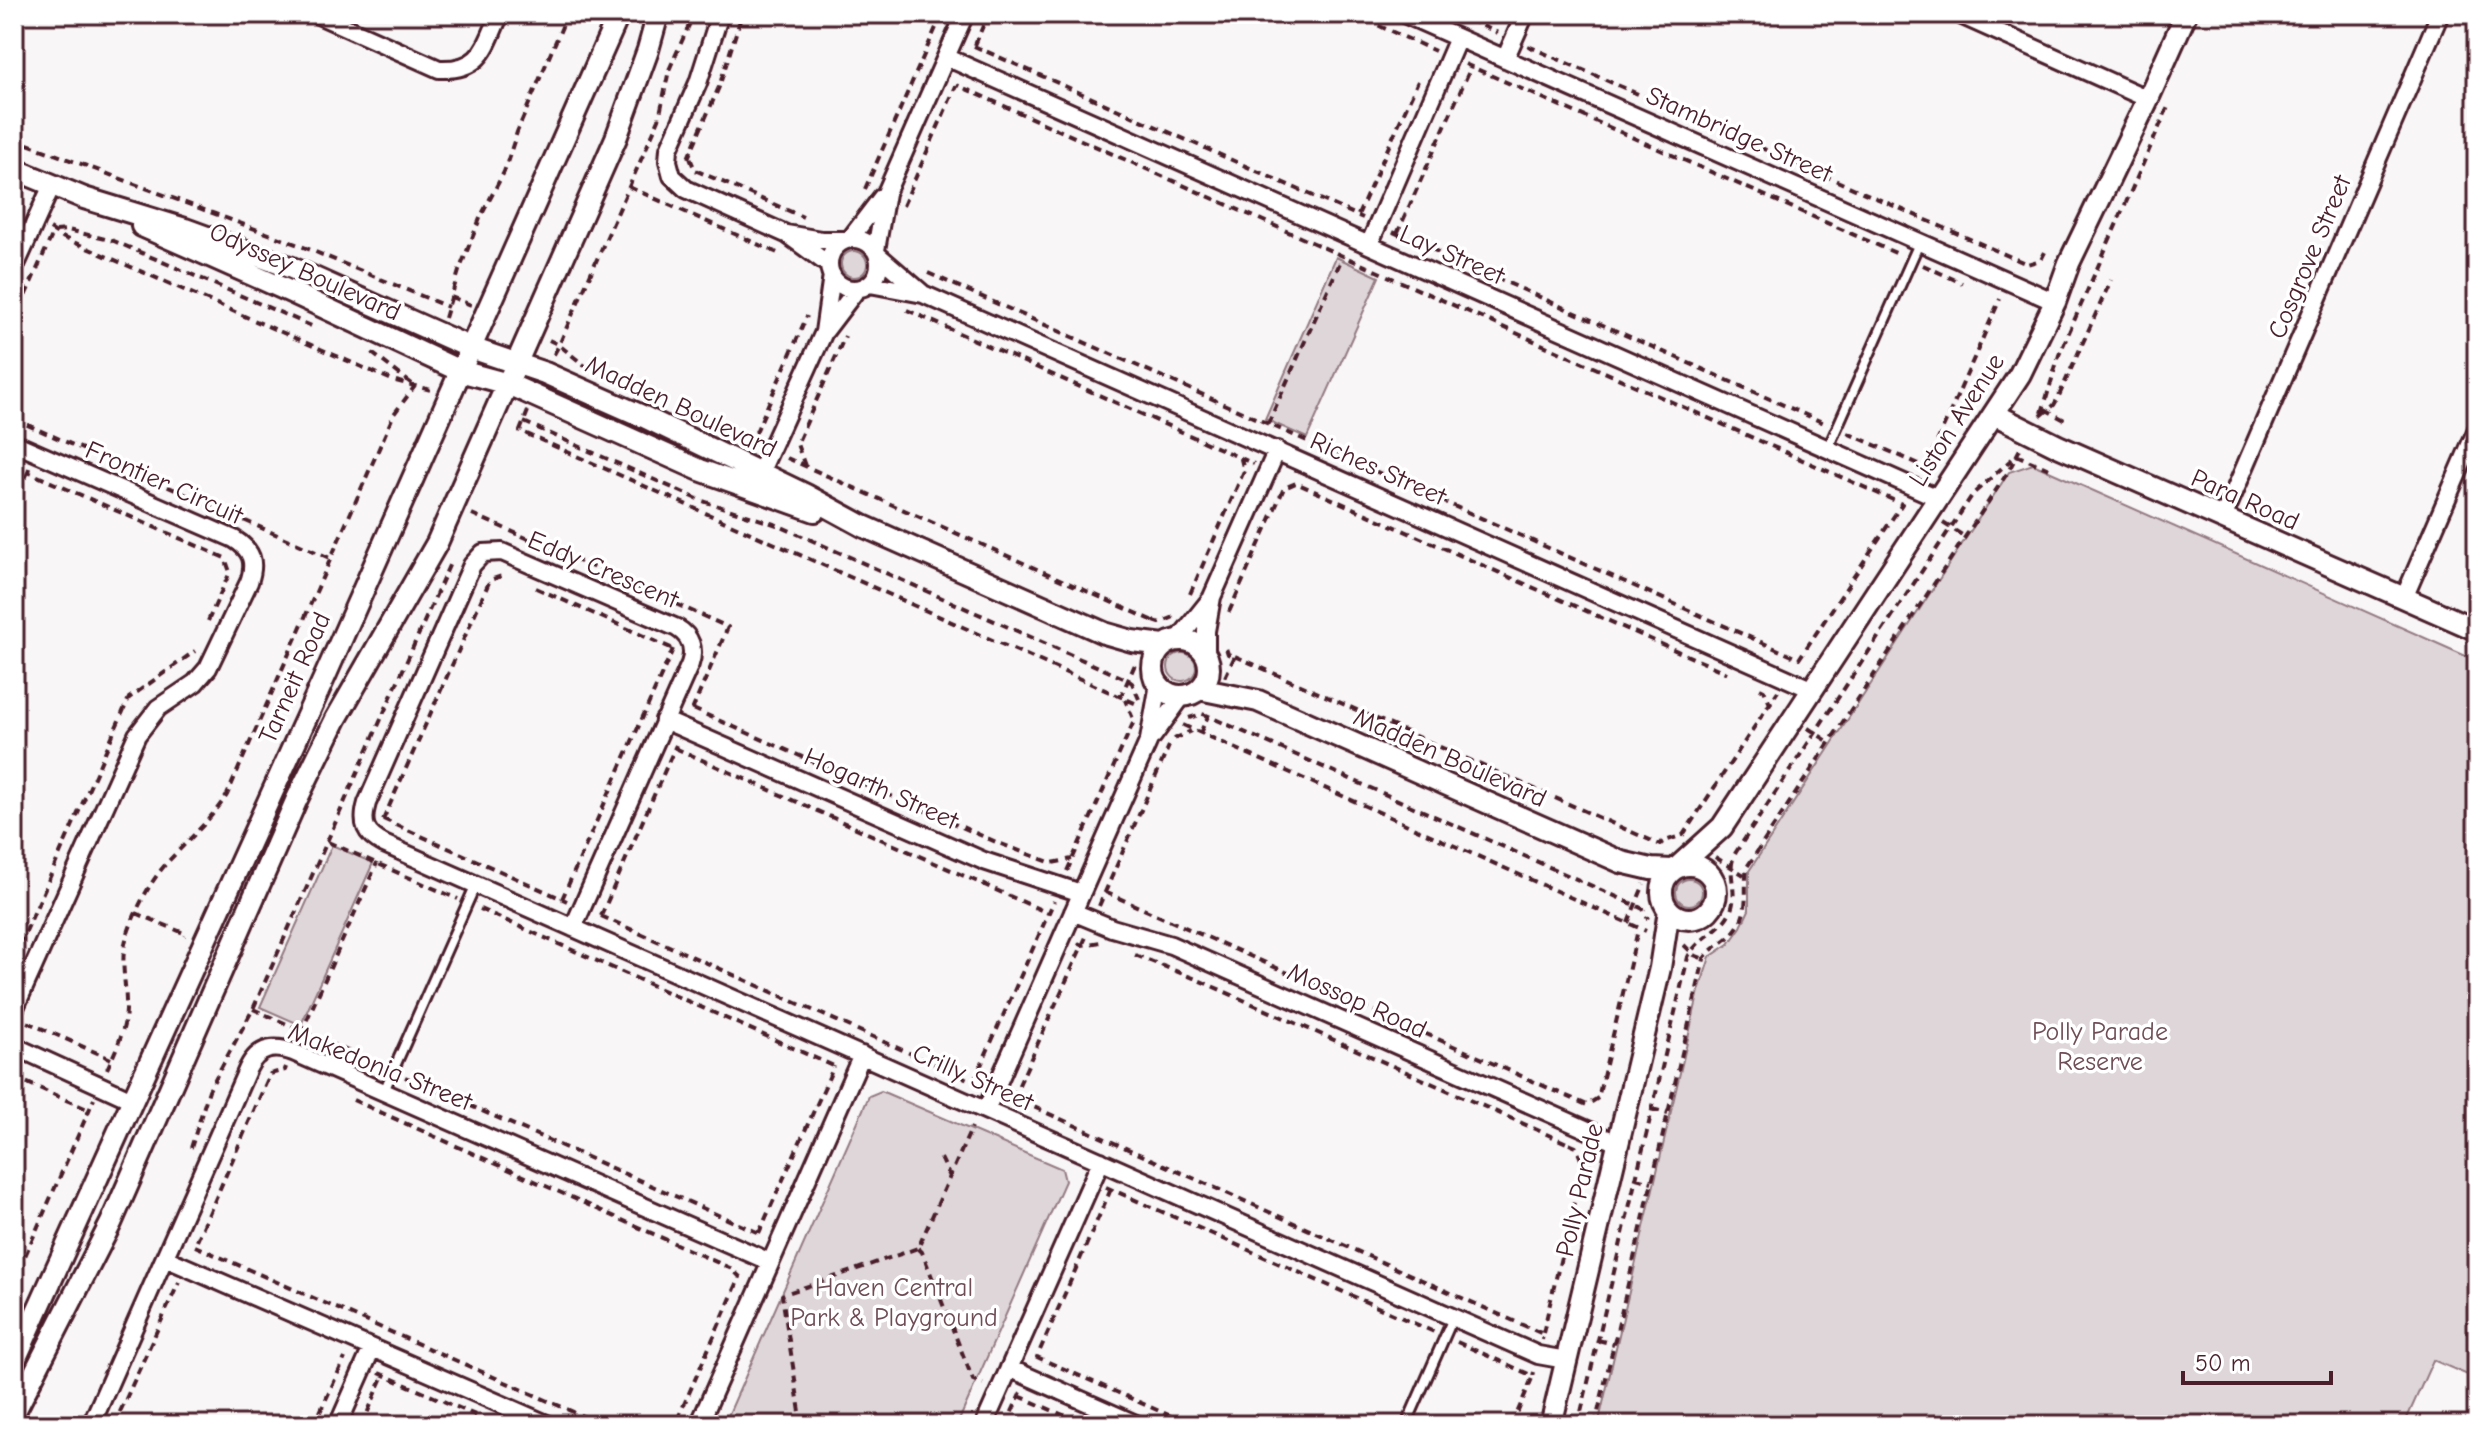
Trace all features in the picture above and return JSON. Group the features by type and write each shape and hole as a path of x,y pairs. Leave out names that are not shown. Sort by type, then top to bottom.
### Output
{"street":[{"path":"316,14 439,69 464,68 474,62 483,53 500,14"},
{"name":"Tarneit Road","path":"14,1362 326,674 619,14"},
{"path":"14,1413 111,1223 258,887 336,719 437,543 621,128 658,14"},
{"path":"720,14 698,83 669,149 669,169 677,183 686,189 786,234 831,270 842,286 863,286"},
{"path":"757,481 824,332 879,271 877,252 886,193 965,14"},
{"name":"Stambridge Street","path":"1404,14 2055,302"},
{"path":"1505,59 1525,14"},
{"path":"1958,14 2148,99"},
{"name":"Liston Avenue","path":"1676,868 1722,827 2020,374 2186,14"},
{"name":"Cosgrove Street","path":"2223,518 2440,14"},
{"path":"1369,245 1458,38"},
{"name":"Lay Street","path":"946,57 1938,498"},
{"name":"Odyssey Boulevard","path":"14,169 84,198 460,371 508,384"},
{"path":"14,269 52,185"},
{"path":"824,332 834,249 848,239 886,193"},
{"name":"Odyssey Boulevard","path":"84,198 185,229 292,268 471,348"},
{"path":"786,234 821,240 865,240 877,252"},
{"name":"Riches Street","path":"877,252 923,294"},
{"name":"Riches Street","path":"863,286 923,294 1813,690"},
{"name":"Madden Boulevard","path":"471,348 518,363 642,416 757,481 1104,633 1172,648"},
{"name":"Madden Boulevard","path":"508,384 686,464 757,481"},
{"name":"Para Road","path":"1994,414 2058,446 2477,630"},
{"path":"2404,598 2477,429"},
{"name":"Frontier Circuit","path":"14,1013 131,746 158,708 195,683 214,661 254,567 249,552 234,539 15,446"},
{"path":"986,1110 1149,740 1172,648 1212,597 1277,450"},
{"name":"Eddy Crescent","path":"370,834 364,813 367,803 472,565 483,553 502,552 682,630 690,641 692,658 573,928"},
{"path":"1172,648 1194,643 1207,679"},
{"path":"1172,648 1174,695 1207,679"},
{"path":"1149,740 1207,679"},
{"name":"Madden Boulevard","path":"1207,679 1621,862 1651,869 1676,868"},
{"name":"Hogarth Street","path":"664,720 984,861 1081,893"},
{"name":"Liston Avenue","path":"1713,878 1714,856 1722,827"},
{"name":"Crilly Street","path":"370,834 573,928 1538,1355 1566,1360"},
{"name":"Madden Boulevard","path":"1621,862 1665,902"},
{"path":"1698,866 1713,878 1716,895 1708,911 1701,917 1684,919 1665,902 1662,885 1676,868 1698,866"},
{"path":"14,1046 132,1100 141,1103 149,1101 158,1093 211,969 258,887"},
{"name":"Polly Parade","path":"1551,1425 1660,968 1665,902"},
{"name":"Mossop Road","path":"1073,912 1112,928 1171,945 1617,1143"},
{"name":"Polly Parade","path":"1660,968 1676,942 1701,917"},
{"name":"Makedonia Street","path":"91,1425 253,1059 258,1053 273,1047 293,1052 384,1091 770,1262"},
{"path":"699,1425 862,1055"},
{"path":"132,1100 143,1110 146,1120 144,1147"},
{"path":"984,1425 1101,1161"},
{"path":"165,1258 549,1425"},
{"path":"338,1425 372,1348"},
{"path":"1009,1368 1138,1425"}],"lane":[{"path":"1828,448 1920,241"},
{"path":"384,1091 476,884"},
{"path":"1406,1425 1454,1317"}],"path":[{"path":"14,20 16,14"},
{"path":"440,333 469,245 504,172 517,132 570,14"},
{"path":"593,372 559,345 659,119 669,70 694,14"},
{"path":"863,194 942,14"},
{"path":"1457,14 2027,264 2041,260 2045,252"},
{"path":"1381,273 1471,67"},
{"path":"1358,216 1420,77"},
{"path":"957,85 1902,504 1683,835 1661,845 1228,654 1223,638 1172,648"},
{"path":"2042,415 2059,355 2171,100"},
{"path":"14,139 301,246 448,307"},
{"path":"689,156 695,170 816,223"},
{"path":"629,187 795,260"},
{"path":"54,231 68,230 114,241 323,331"},
{"path":"14,321 54,231"},
{"path":"54,231 392,380 421,386 448,397"},
{"path":"1268,424 1343,256"},
{"path":"924,271 1799,659"},
{"path":"2045,409 2058,398 2111,280"},
{"path":"1926,467 2000,299"},
{"path":"899,307 1241,458"},
{"path":"742,438 756,432 807,315"},
{"path":"805,466 797,444 847,332"},
{"path":"370,352 415,386"},
{"path":"14,1279 124,1028 123,954 136,913 164,866 217,810 227,795 394,414 415,386 429,357"},
{"path":"2045,409 2068,422"},
{"path":"688,414 1154,621 1160,623 1176,616 1172,648"},
{"path":"14,419 332,559"},
{"path":"1189,596 1244,471 1241,458 1258,419"},
{"path":"524,422 700,500 777,525 1128,680 1141,705 1137,706 520,431 524,422"},
{"path":"2016,455 2049,469"},
{"path":"1578,1425 1670,1027 1691,952 1696,944 1721,926 1734,899 1733,858 1973,494 2016,455"},
{"path":"1595,1425 1704,959 1738,925 1747,902 1747,867 2008,472 2016,455"},
{"path":"14,466 225,558 230,572 206,626"},
{"path":"14,503 28,472"},
{"path":"1120,698 1128,680 1172,648 1284,488 1296,483 1735,677"},
{"path":"383,819 601,916 728,627 472,514"},
{"path":"366,858 370,834 383,819 490,580 505,575 522,536"},
{"path":"355,778 454,556"},
{"path":"533,587 673,649"},
{"path":"562,899 690,610"},
{"path":"1154,621 1172,648"},
{"path":"14,958 129,698 194,653 200,640"},
{"path":"1200,733 1208,716 1207,679 1235,656"},
{"path":"1749,683 1764,690 1770,704 1829,742"},
{"path":"693,709 996,842 1052,863 1072,859"},
{"path":"1649,921 1643,909 1635,905 1208,716 1202,714 1179,722 1184,727 1638,929 1654,932"},
{"path":"675,748 1048,913"},
{"path":"328,842 853,1075"},
{"path":"377,863 285,1070 270,1074 196,1243 603,1425"},
{"path":"1105,892 1587,1105 1598,1098 1638,929"},
{"path":"136,913 186,934 183,941"},
{"path":"14,940 20,943"},
{"path":"1082,945 1101,942"},
{"path":"1691,952 1704,959"},
{"path":"1129,953 1196,979 1569,1144"},
{"path":"14,1013 111,1059"},
{"path":"759,1233 834,1066"},
{"path":"14,1077 89,1110"},
{"path":"342,1095 732,1269 740,1277 675,1425"},
{"path":"802,1425 782,1295 918,1248 972,1127"},
{"path":"941,1158 950,1177"},
{"path":"1543,1334 1583,1164"},
{"path":"1111,1189 1037,1357 1191,1425"},
{"path":"918,1248 973,1380 1086,1425"},
{"path":"314,1425 345,1358"},
{"path":"362,1425 384,1375"},
{"path":"1512,1425 1533,1376"}],"green space":[{"path":"854,251 863,255 867,264 863,273 854,277 845,273 841,264 845,255"},
{"path":"1336,257 1379,277 1307,438 1265,419"},
{"name":"Polly Parade Reserve","path":"2033,464 2477,661 2477,1379 2433,1360 2404,1425 1598,1425 1699,991 1710,957 1729,944 1749,910 1749,871 2009,472"},
{"path":"1182,653 1192,657 1196,667 1192,677 1182,681 1172,677 1168,667 1172,657"},
{"path":"332,845 373,863 301,1025 260,1007"},
{"path":"1689,879 1698,883 1702,892 1698,901 1689,905 1680,901 1676,892 1680,883"},
{"name":"Haven Central Park & Playground","path":"881,1091 1062,1169 1065,1181 957,1425 724,1425 869,1096"}]}
